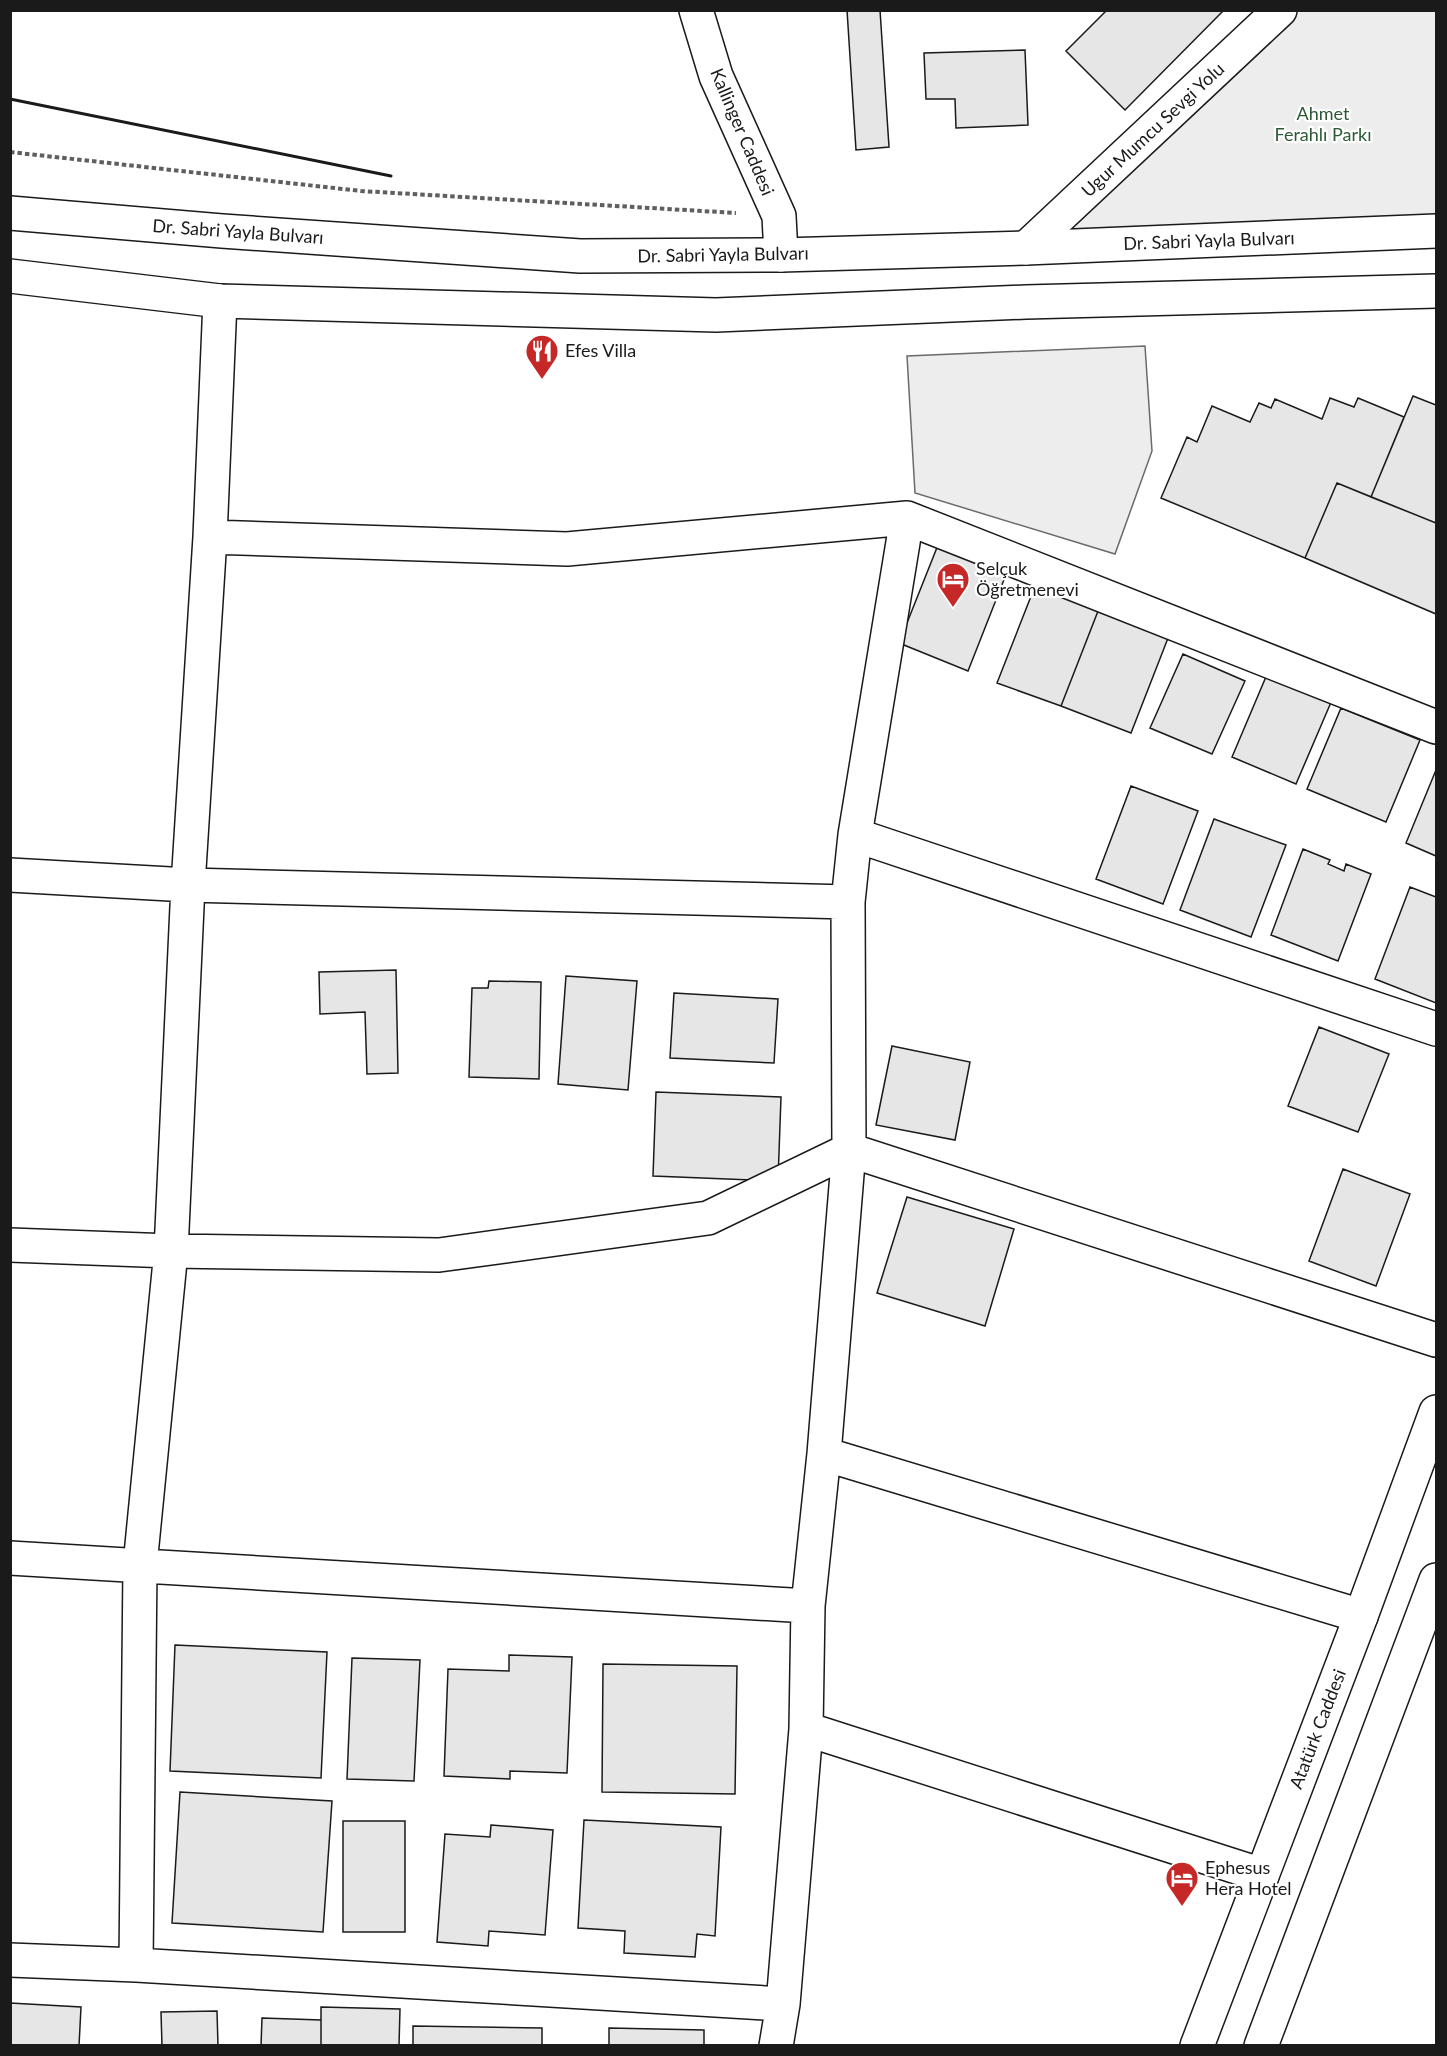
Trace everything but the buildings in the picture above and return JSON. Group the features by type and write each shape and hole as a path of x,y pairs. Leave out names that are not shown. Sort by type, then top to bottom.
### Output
{"main road":[{"name":"Kallinger Caddesi","path":"696,10 716,76 778,216 781,255"},
{"name":"Ugur Mumcu Sevgi Yolu","path":"1026,248 1280,10"},
{"name":"Dr. Sabri Yayla Bulvarı","path":"10,213 210,230 580,256 781,255 1026,248 1437,231"},
{"path":"10,276 220,301 716,315 1026,302 1437,291"},
{"path":"136,1965 140,1565 171,1251 188,885 210,537 220,301"},
{"path":"210,537 567,549 907,518 1437,727"},
{"path":"776,2046 783,2004 806,1729 808,1606 824,1454 849,1149 848,902 855,835 907,518"},
{"path":"855,835 1437,1029"},
{"path":"10,876 188,885 848,902"},
{"path":"10,1245 171,1251 439,1255 708,1218 849,1149 1437,1340"},
{"name":"Atatürk Caddesi","path":"1197,2046 1437,1412"},
{"path":"824,1454 1361,1616"},
{"path":"10,1558 808,1606"},
{"path":"1261,2046 1437,1580"},
{"path":"806,1729 1262,1875"},
{"path":"10,1960 136,1965 783,2004"}],"path":[{"path":"10,152 361,191 778,216"}],"shaded area":[{"name":"Ahmet Ferahlı Parkı","path":"1280,11 1436,11 1436,231 1026,248"},
{"path":"1145,346 1152,451 1115,554 915,493 907,356"}],"wall":[{"path":"10,99 391,176"}],"place":[{"name":"Efes Villa","path":"542,380"},
{"name":"Selçuk Öğretmenevi","path":"953,608"},
{"name":"Ephesus Hera Hotel","path":"1182,1907"}]}
